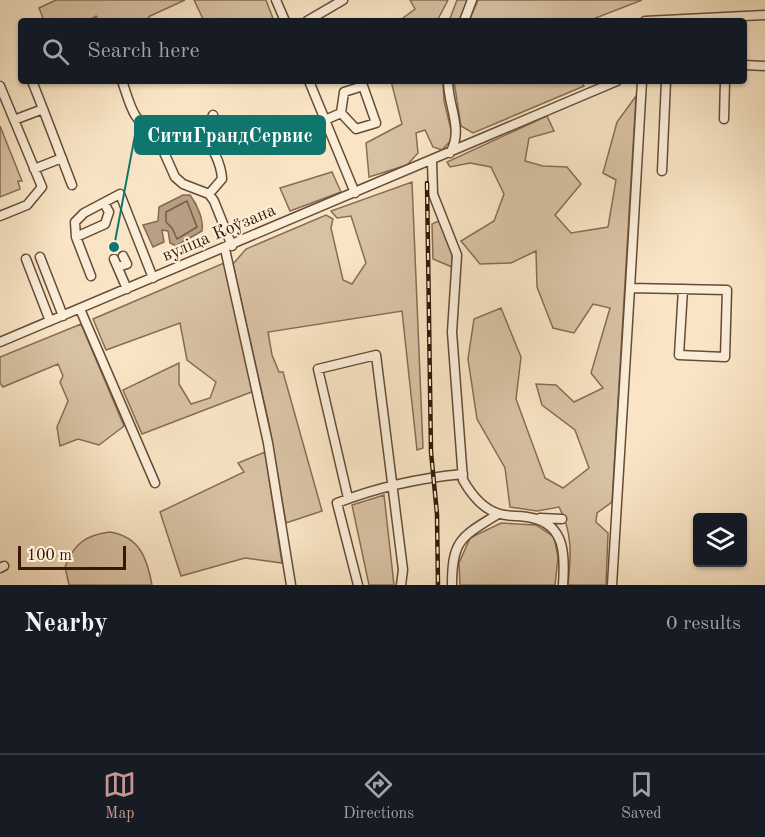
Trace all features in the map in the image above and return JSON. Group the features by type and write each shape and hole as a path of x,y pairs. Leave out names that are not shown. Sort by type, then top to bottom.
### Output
{"street":[{"path":"276,0 284,18"},
{"path":"312,18 343,0"},
{"path":"465,18 472,0"},
{"path":"705,18 765,15"},
{"path":"747,65 765,66"},
{"path":"33,84 72,185"},
{"path":"123,84 139,122 144,128 154,130 175,177 183,184 209,194 228,247 268,443 291,585"},
{"path":"310,84 355,193"},
{"path":"449,84 457,132 457,141 450,153"},
{"name":"вуліца Коўзана","path":"0,342 610,84"},
{"path":"612,585 642,84"},
{"path":"662,171 666,84"},
{"path":"724,119 725,84"},
{"path":"0,86 42,187 27,205 0,216"},
{"path":"363,86 376,123 356,129 340,113 344,92 363,86"},
{"path":"14,120 43,109"},
{"path":"325,120 340,113"},
{"path":"209,194 222,179 222,169 207,141 207,128 213,115"},
{"path":"34,169 62,158"},
{"path":"432,161 433,194 457,255 452,332 463,480 473,496 498,514 562,519"},
{"path":"91,276 76,237 75,222 120,194 153,278"},
{"path":"76,237 105,224 109,212 104,203"},
{"path":"40,257 63,316"},
{"path":"26,259 50,321"},
{"path":"118,261 127,289"},
{"path":"630,288 727,290 725,357 679,355 683,290"},
{"path":"80,309 154,483"},
{"path":"348,498 318,369 376,355 403,570 401,585"},
{"path":"358,585 337,503 392,484 463,474"},
{"path":"452,585 452,558 459,541 498,514"},
{"path":"534,518 553,527 560,537 564,562 563,585"}],"shaded area":[{"path":"56,0 185,0 148,18 97,18 96,16 93,18 43,18 39,8"},
{"path":"194,0 266,0 273,18 203,18"},
{"path":"410,0 448,0 439,18 403,18 415,9"},
{"path":"457,0 469,0 461,18 450,18"},
{"path":"478,0 642,0 596,18 470,18"},
{"path":"392,84 443,84 444,101 453,138 442,150 433,147 425,130 416,133 418,153 407,165 369,177 366,143 402,124"},
{"path":"454,84 583,84 584,86 473,133 461,126"},
{"path":"636,96 612,502 597,513 596,522 608,533 606,585 568,585 569,535 559,507 537,511 510,507 505,468 477,419 468,359 474,319 501,308 521,357 516,399 545,478 563,488 589,468 575,430 542,405 536,384 556,385 574,402 603,388 591,373 610,308 593,304 574,333 553,328 537,287 536,251 511,263 480,264 461,241 494,221 504,194 491,167 470,163 450,167 447,162 547,116 554,131 529,138 525,161 543,166 567,167 581,184 555,215 571,233 608,227 616,180 603,173 617,122"},
{"path":"0,126 22,181 18,181 20,189 0,197"},
{"path":"332,172 341,192 290,211 280,188"},
{"path":"412,182 423,448 417,450 402,311 268,332 272,355 279,372 283,372 322,511 286,523 269,424 233,264 246,249 326,215 333,219 331,228 343,280 352,284 366,263 351,216 337,218 331,211"},
{"path":"441,220 452,255 452,267 433,259 432,224"},
{"path":"224,263 254,391 142,434 123,390 179,363 179,384 191,404 210,398 216,382 187,360 180,323 106,350 93,319"},
{"path":"81,324 124,426 99,445 78,439 60,446 57,427 68,401 60,382 63,376 58,364 3,387 0,383 0,357"},
{"path":"265,452 282,563 245,558 181,576 160,512 244,472 238,463"},
{"path":"384,495 394,585 369,585 352,505"},
{"path":"501,523 536,525 554,537 558,557 555,585 460,585 459,563 470,538"},
{"path":"110,532 129,539 140,550 148,566 152,585 69,585 65,567 72,552 87,538"}],"water":[{"path":"183,195 190,195 195,203 201,217 202,231 176,246 170,243 168,231 162,230 164,242 153,247 143,225 158,221 159,207"}],"railway":[{"path":"427,183 431,452 437,514 438,585"}],"place":[{"name":"СитиГрандСервис","path":"114,247"}]}
